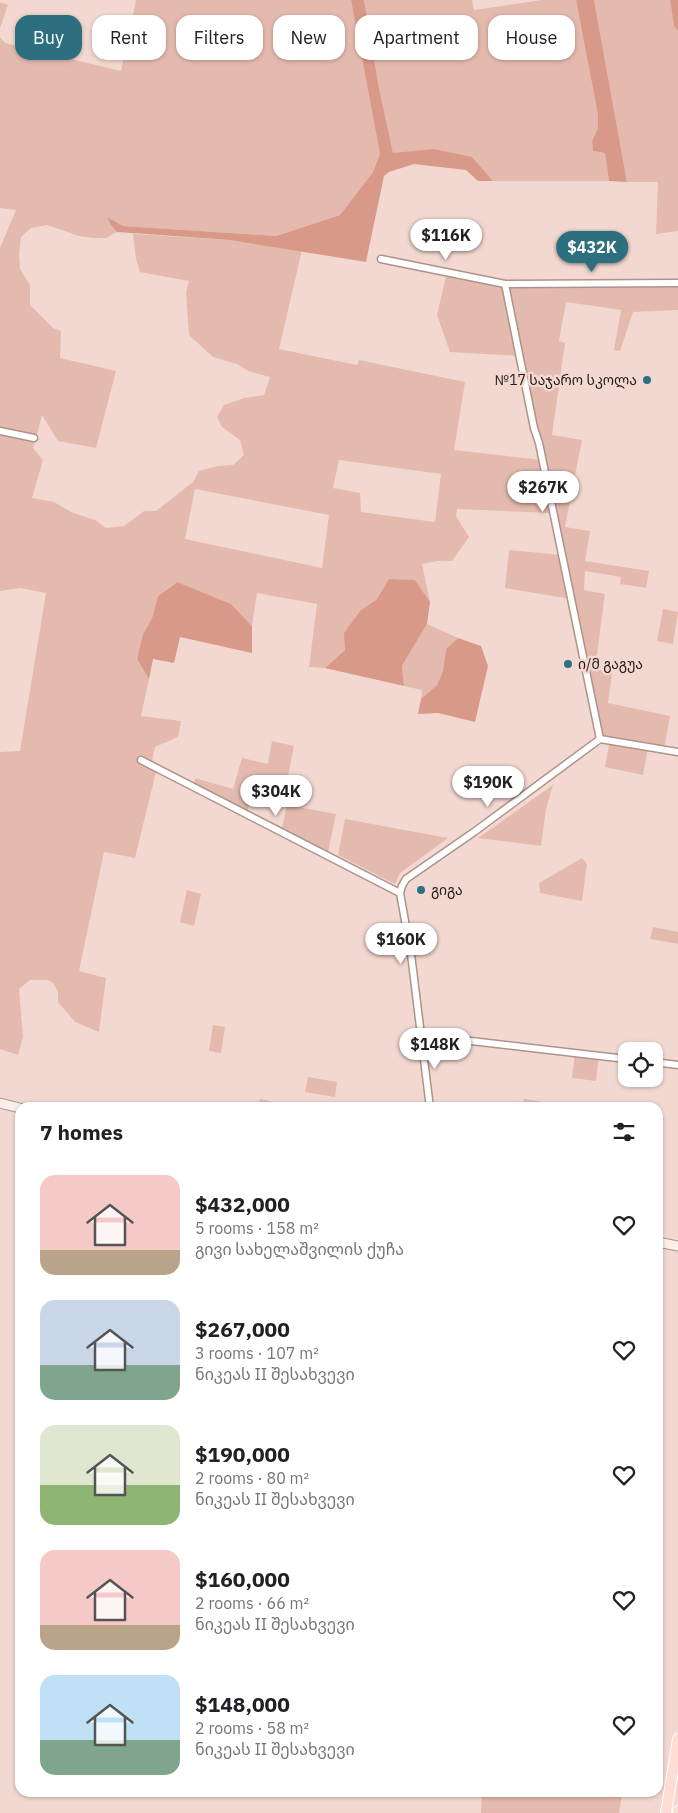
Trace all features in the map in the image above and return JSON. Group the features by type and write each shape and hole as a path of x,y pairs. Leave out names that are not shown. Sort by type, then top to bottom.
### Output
{"main road":[{"path":"0,1104 15,1107"},
{"path":"663,1243 678,1246"},
{"path":"666,1813 678,1739"}],"street":[{"path":"381,259 505,284 678,283"},
{"path":"505,284 600,738"},
{"path":"0,430 34,438"},
{"path":"429,1102 411,954 400,893 406,880 600,738 678,752"},
{"path":"142,760 400,893"},
{"path":"420,1035 618,1058"},
{"path":"663,1063 678,1065"}],"shaded area":[{"path":"136,0 351,0 355,21 355,60 362,60 380,154 373,172 340,215 276,236 122,226 107,217 117,232 106,238 79,236 47,225 31,228 21,237 20,269 30,285 30,305 53,328 61,331 60,358 116,371 96,448 58,441 42,415 33,448 43,460 32,498 54,502 71,512 95,520 106,528 124,526 144,511 156,511 193,482 199,471 218,466 233,465 244,455 240,440 222,427 217,417 224,405 244,398 264,395 270,377 248,371 237,364 213,357 189,335 186,292 189,281 140,272 136,259 133,234 230,240 302,250 279,349 357,365 359,360 465,382 454,450 542,460 520,356 450,352 437,315 447,272 505,284 678,283 678,310 633,312 620,351 614,350 621,310 566,302 559,341 565,343 552,435 582,440 565,527 590,531 585,561 649,571 646,588 620,584 621,577 585,571 584,590 605,594 595,669 612,673 608,703 670,716 664,750 648,747 643,775 605,767 610,740 600,739 571,599 505,588 509,550 562,555 553,513 457,509 456,516 469,537 452,561 422,564 430,602 415,580 389,579 376,600 361,610 345,650 325,668 309,667 317,604 257,593 252,626 231,604 176,582 158,596 152,618 143,634 137,659 149,679 141,716 181,721 178,737 155,747 151,765 157,768 135,858 104,852 79,971 106,978 99,1032 75,1022 58,1002 58,992 53,983 48,980 30,980 19,989 23,1037 18,1055 0,1049 0,752 20,751 46,593 20,588 0,591 0,248 16,210 0,208 0,37 5,43 15,45 15,60 75,60 121,71 123,60 166,60 166,15 133,15","holes":["339,460 441,474 435,522 361,512 360,493 333,488","195,489 329,515 322,568 185,539"]},
{"path":"351,0 364,0 367,15 355,15 355,21"},
{"path":"364,0 472,0 474,10 542,0 576,0 598,115 598,128 592,141 593,151 605,153 609,181 493,181 471,157 393,153 374,60 478,60 478,15 367,15"},
{"path":"576,0 594,0 627,182 609,181 605,153 593,151 592,141 598,128 598,115"},
{"path":"594,0 670,0 674,26 678,31 678,231 656,234 658,182 627,182"},
{"path":"670,0 678,0 678,31 674,26"},
{"path":"0,2 8,5 0,28"},
{"path":"362,60 374,60 393,153 434,149 472,157 493,181 478,181 466,170 414,164 389,172 384,176 366,262 230,240 117,232 107,217 123,226 276,236 340,215 373,172 380,154"},
{"path":"389,579 415,580 430,602 427,624 402,666 404,686 325,668 345,650 344,633 361,610 376,600"},
{"path":"177,582 231,604 252,626 252,653 180,637 174,663 153,659 149,679 137,659 143,634 152,618 158,596"},
{"path":"663,609 678,612 673,644 657,641"},
{"path":"427,624 458,638 446,649 443,671 437,685 421,699 422,690 404,686 402,666"},
{"path":"458,638 481,646 488,666 475,722 438,713 418,714 421,699 437,685 443,671 446,649"},
{"path":"272,741 294,746 286,787 256,781 247,813 193,787 195,778 233,789 242,758 268,764"},
{"path":"553,785 546,809 541,846 478,838"},
{"path":"287,805 336,814 328,852 282,828"},
{"path":"345,819 448,838 400,873 395,884 338,855"},
{"path":"582,858 587,864 582,901 540,893 539,883"},
{"path":"187,890 201,894 194,926 180,922"},
{"path":"653,927 678,932 678,944 650,939"},
{"path":"213,1025 225,1027 221,1053 209,1051"},
{"path":"575,1053 599,1056 596,1081 572,1078"},
{"path":"308,1077 337,1082 335,1097 305,1092"},
{"path":"260,1099 274,1102 260,1102"},
{"path":"524,1099 543,1102 524,1102"},
{"path":"482,1797 621,1797 619,1813 481,1813"}],"place":[{"name":"№17 საჯარო სკოლა","path":"647,380"},
{"name":"ი/მ გაგუა","path":"568,664"},
{"name":"გიგა","path":"421,890"}]}
